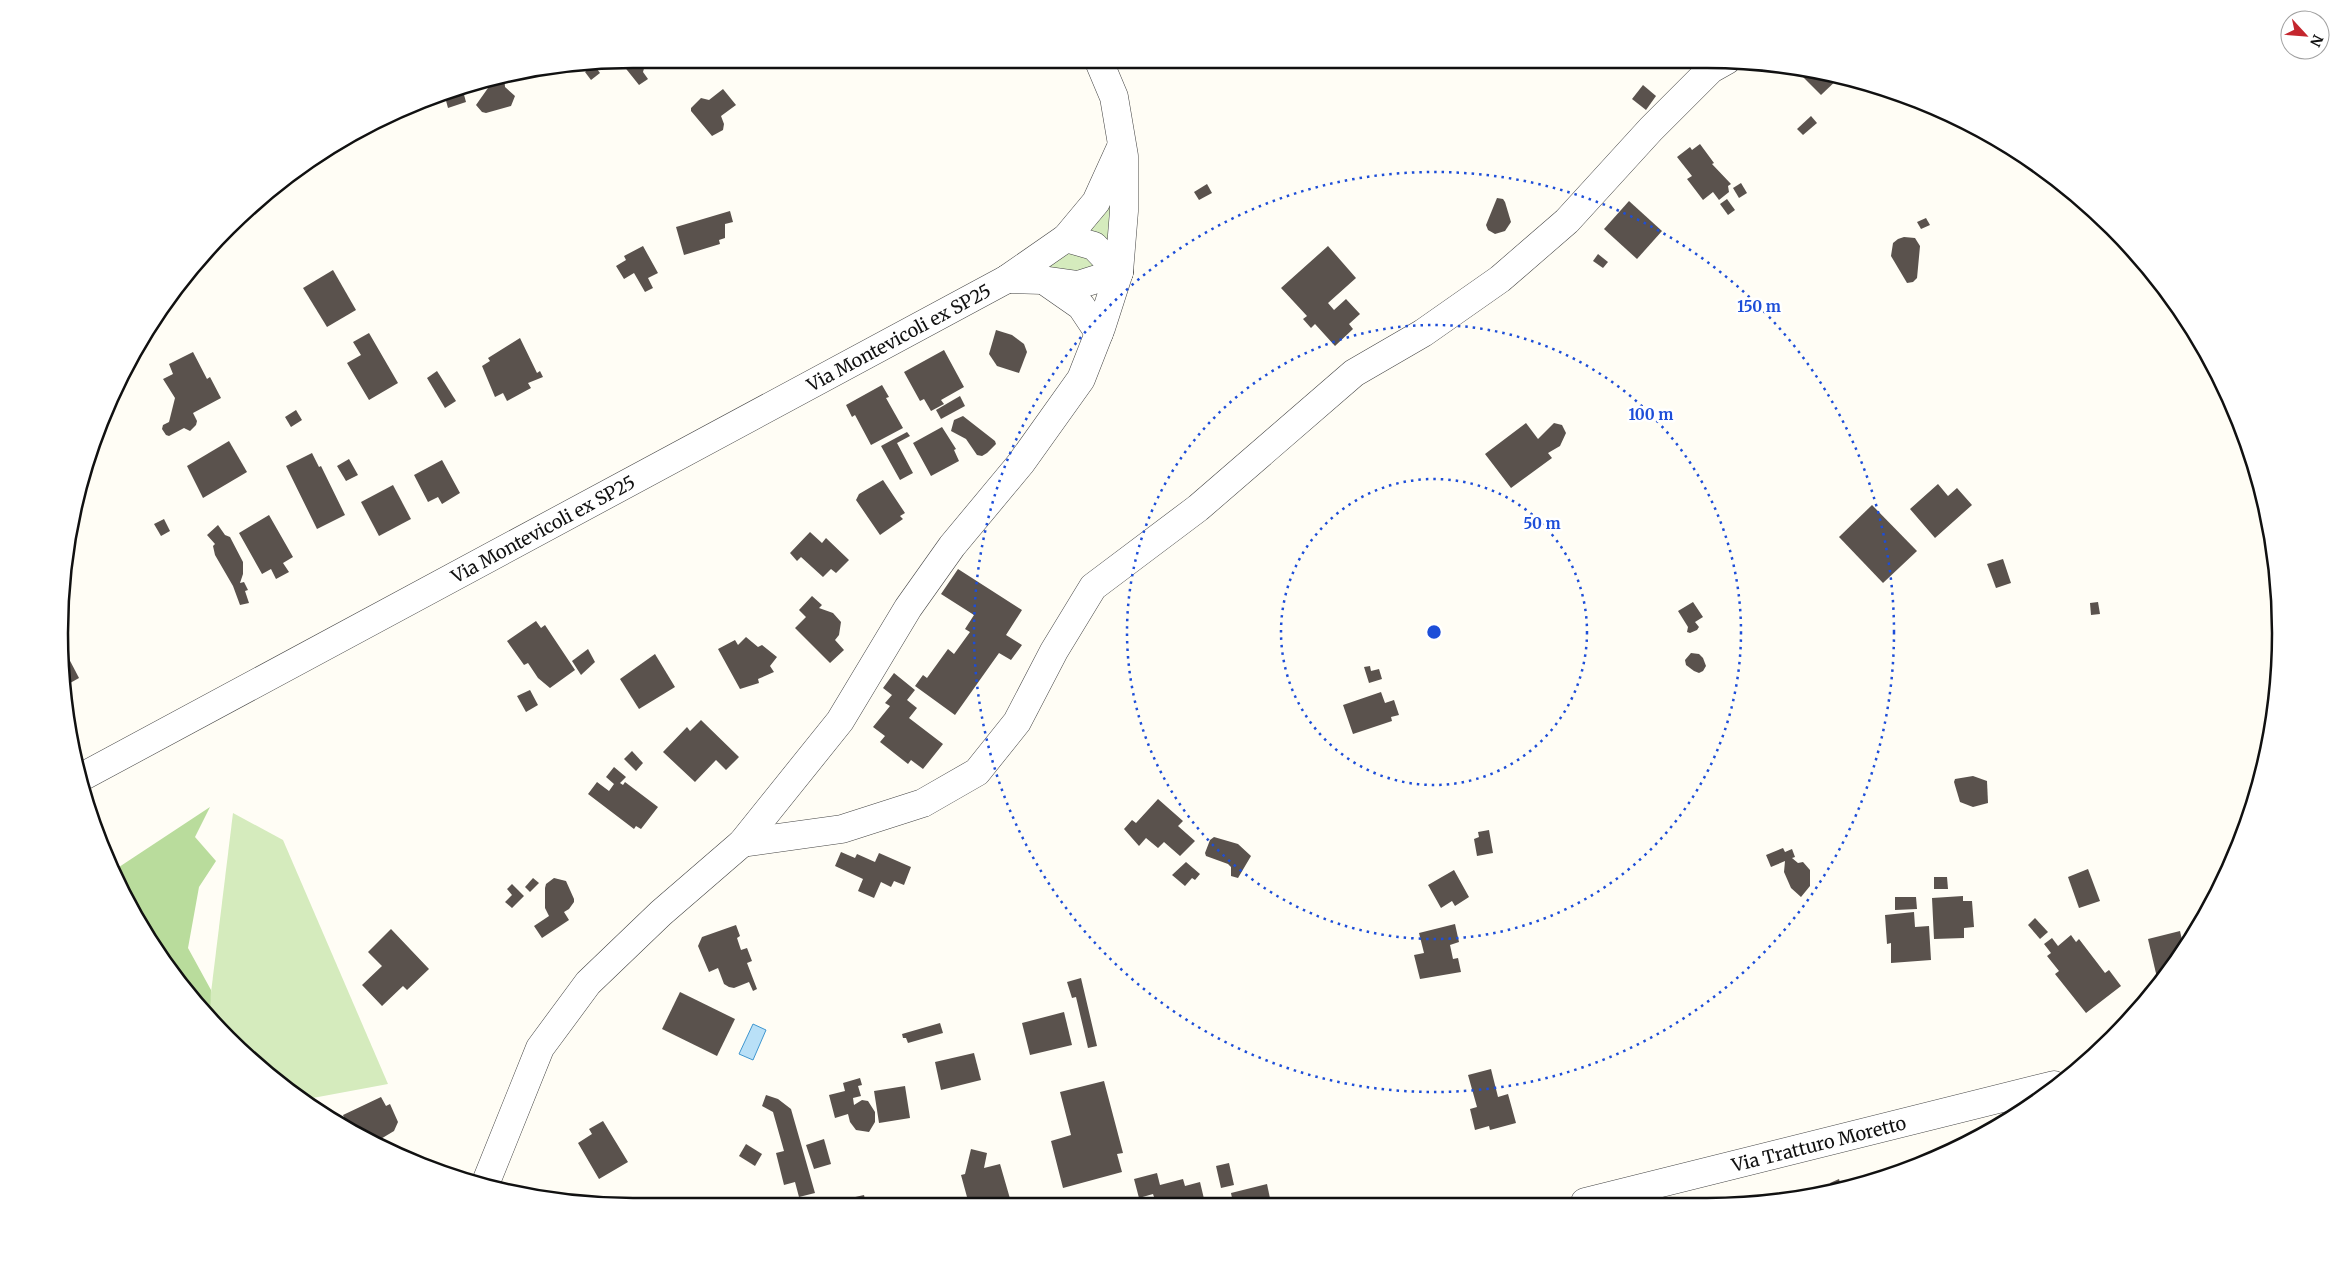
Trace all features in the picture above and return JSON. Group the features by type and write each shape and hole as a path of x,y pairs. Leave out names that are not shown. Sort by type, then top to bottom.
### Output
{"street":[{"path":"487,1178 540,1048 588,983 661,913 742,843 840,721 908,608 952,546 1021,463 1081,379 1099,333 1119,272 1124,211 1122,145 1114,97 1102,68"},
{"path":"742,843 842,829 923,803 977,772 1017,722 1054,651 1093,588 1198,508 1354,373 1423,334 1500,279 1568,221 1651,128 1713,68"},
{"name":"Via Montevicoli ex SP25","path":"86,774 1006,278 1066,238 1096,202 1122,145"},
{"path":"1066,238 1094,246 1119,272"},
{"path":"1006,278 1078,285 1119,272"},
{"path":"1042,280 1081,306 1099,333"},
{"name":"Via Tratturo Moretto","path":"1600,1198 2040,1088"}],"green space":[{"path":"1112,197 1110,242 1082,233"},
{"path":"1064,251 1085,252 1097,270 1068,274 1034,268"},
{"path":"210,807 195,837 216,861 199,887 188,948 211,990 210,1008 184,976 163,946 143,915 119,867"},
{"path":"233,813 283,840 388,1084 313,1098 260,1057 209,1006"}],"water":[{"path":"753,1024 766,1030 753,1060 739,1054"}],"building":[{"path":"626,68 644,68 643,72 648,79 639,85"},
{"path":"597,69 600,73 591,80 585,72 588,70"},
{"path":"1801,75 1835,82 1821,95"},
{"path":"505,82 505,87 515,96 511,106 486,113 482,112 476,105 487,87"},
{"path":"1643,85 1656,96 1646,110 1632,99"},
{"path":"723,89 736,105 721,116 724,124 723,130 712,136 691,111 691,108 701,98 709,100"},
{"path":"464,93 466,102 448,108 446,99"},
{"path":"1811,116 1817,123 1803,135 1797,129"},
{"path":"1700,144 1714,163 1712,164 1731,184 1728,186 1729,192 1719,200 1713,192 1703,200 1687,179 1692,176 1677,157 1690,147 1692,150"},
{"path":"1741,183 1747,193 1739,198 1733,188"},
{"path":"1207,184 1212,193 1199,200 1194,192"},
{"path":"1497,198 1503,199 1505,202 1511,222 1505,231 1495,234 1488,230 1486,225"},
{"path":"1727,199 1735,210 1728,215 1720,204"},
{"path":"1629,201 1662,231 1637,259 1604,229"},
{"path":"730,211 733,222 725,224 725,238 719,240 720,244 684,255 676,227"},
{"path":"1926,218 1930,225 1921,229 1917,222"},
{"path":"1904,237 1915,238 1920,246 1917,278 1913,282 1907,283 1891,256 1893,243"},
{"path":"643,246 658,273 648,278 653,288 645,292 634,273 624,279 616,266 626,260 624,256"},
{"path":"1328,246 1356,278 1328,303 1334,310 1346,299 1360,314 1349,324 1353,329 1335,346 1315,324 1311,328 1303,319 1307,316 1281,288"},
{"path":"1598,254 1608,262 1603,268 1593,261"},
{"path":"333,270 356,310 327,327 303,288"},
{"path":"996,330 1012,335 1024,344 1027,352 1019,373 997,366 989,354"},
{"path":"369,333 398,383 369,400 347,363 361,355 353,342"},
{"path":"520,338 537,373 540,371 543,377 528,383 531,388 507,401 503,393 495,397 482,366 490,361 488,358"},
{"path":"944,350 964,387 941,400 944,404 931,411 924,399 920,401 904,372"},
{"path":"193,352 207,379 210,377 221,398 193,413 197,421 190,431 184,428 169,436 162,429 163,425 169,422 175,398 163,379 173,374 169,364"},
{"path":"437,371 456,401 445,408 427,378"},
{"path":"882,385 889,397 886,398 903,428 871,445 855,415 852,417 846,405"},
{"path":"960,396 965,406 941,419 936,410"},
{"path":"296,410 302,420 291,427 285,417"},
{"path":"963,416 995,441 996,444 982,456 977,455 966,439 951,431 954,420"},
{"path":"1526,423 1538,439 1554,423 1562,425 1566,433 1560,446 1548,453 1552,458 1511,488 1485,454"},
{"path":"942,427 956,449 954,450 959,461 931,476 913,443"},
{"path":"907,432 910,436 897,443 913,473 900,480 881,446"},
{"path":"229,441 247,472 203,498 187,466"},
{"path":"312,453 319,467 321,466 345,515 317,529 286,466"},
{"path":"349,459 358,475 346,481 337,466"},
{"path":"442,460 460,493 442,504 438,497 428,502 414,475"},
{"path":"883,480 905,513 900,516 903,519 880,535 856,500 859,494"},
{"path":"1938,484 1948,496 1957,488 1972,505 1935,538 1910,509"},
{"path":"393,485 411,519 379,536 361,502"},
{"path":"1872,505 1917,551 1883,583 1839,537"},
{"path":"269,515 293,557 283,563 289,572 276,579 271,569 262,574 239,533"},
{"path":"164,519 170,531 161,536 154,524"},
{"path":"218,525 225,535 230,537 243,562 243,574 240,583 244,582 248,590 245,591 249,603 240,605 233,586 215,555 213,546 215,544 207,535"},
{"path":"810,532 822,543 826,538 849,560 836,573 831,569 823,577 801,557 797,561 790,553"},
{"path":"2003,559 2011,583 1996,588 1987,564"},
{"path":"958,569 1022,610 1006,635 1022,645 1011,660 999,653 955,715 915,686 923,675 927,678 948,649 954,654 970,632 965,629 974,615 941,594"},
{"path":"812,596 822,605 819,608 833,613 841,622 839,635 835,640 844,650 830,663 795,628 806,617 799,610"},
{"path":"1693,602 1703,617 1695,622 1699,627 1697,630 1690,633 1687,632 1688,627 1678,611"},
{"path":"2098,602 2100,614 2091,615 2090,603"},
{"path":"536,621 541,628 545,625 575,670 550,688 538,678 528,663 524,665 507,641"},
{"path":"746,637 758,647 762,645 777,657 770,666 774,672 758,679 759,683 740,689 718,649 735,640 738,645"},
{"path":"588,649 595,662 581,675 572,661"},
{"path":"1691,653 1699,654 1703,658 1706,666 1703,671 1699,673 1686,665 1685,660"},
{"path":"655,654 675,687 639,709 620,679"},
{"path":"69,658 79,678 70,683"},
{"path":"1370,666 1371,671 1379,669 1382,679 1369,683 1364,667"},
{"path":"894,673 915,690 907,700 917,708 909,718 943,744 923,769 911,760 908,764 880,742 885,736 873,727 890,706 885,703 892,695 883,688"},
{"path":"530,690 538,705 526,712 517,696"},
{"path":"1381,692 1385,703 1394,700 1399,715 1391,717 1392,721 1353,734 1343,705"},
{"path":"701,720 739,757 726,770 716,760 695,782 663,752 687,727 690,731"},
{"path":"632,751 643,763 636,771 624,759"},
{"path":"614,767 626,777 620,783 623,785 625,782 658,807 641,829 636,826 634,829 588,794 597,782 609,791 614,784 606,777"},
{"path":"1973,776 1987,781 1988,803 1973,807 1960,802 1954,782 1955,779"},
{"path":"1158,799 1183,821 1178,826 1195,841 1180,856 1164,842 1158,848 1146,838 1139,846 1124,829 1132,820 1136,823"},
{"path":"1489,830 1493,853 1477,856 1474,839 1479,837 1478,832"},
{"path":"1214,837 1238,844 1251,856 1238,878 1231,876 1231,867 1228,864 1206,856 1205,853 1210,840"},
{"path":"1783,848 1785,852 1792,849 1795,857 1792,858 1798,863 1803,862 1810,870 1810,886 1801,897 1791,888 1784,872 1785,861 1771,867 1766,855"},
{"path":"841,852 855,858 857,854 875,862 879,853 911,867 904,885 894,881 891,887 881,882 874,898 858,891 863,879 835,866"},
{"path":"1186,862 1200,874 1195,880 1192,878 1185,886 1172,875"},
{"path":"2088,869 2100,901 2079,908 2068,877"},
{"path":"1454,870 1469,897 1455,906 1452,901 1441,908 1428,885"},
{"path":"1934,877 1947,877 1948,889 1934,889"},
{"path":"533,878 539,883 530,892 525,887"},
{"path":"554,878 566,881 574,902 564,912 569,920 542,938 534,926 549,916 545,908 545,888 546,884"},
{"path":"512,884 524,896 512,908 505,902 512,895 507,889"},
{"path":"1963,896 1963,901 1972,901 1974,927 1964,928 1964,938 1934,939 1932,898"},
{"path":"1895,897 1916,897 1917,909 1895,910"},
{"path":"1914,912 1915,927 1929,926 1931,960 1891,963 1891,943 1887,944 1885,915"},
{"path":"2035,918 2048,932 2040,939 2028,925"},
{"path":"1455,924 1459,942 1450,945 1453,959 1458,958 1461,972 1420,979 1414,955 1424,953 1419,933"},
{"path":"736,925 740,936 737,938 741,950 747,948 752,961 747,963 757,989 753,991 749,982 734,988 724,984 718,968 709,972 698,946 702,937"},
{"path":"391,929 429,969 407,990 403,986 382,1006 362,985 382,966 368,952"},
{"path":"2180,931 2182,939 2156,975 2148,939"},
{"path":"2071,935 2076,942 2079,939 2105,973 2109,970 2121,986 2086,1013 2055,974 2059,971 2047,956 2051,953 2044,944 2052,938 2058,946"},
{"path":"1081,978 1097,1046 1088,1048 1076,997 1072,998 1067,982"},
{"path":"680,992 735,1019 717,1056 662,1029"},
{"path":"1064,1012 1072,1045 1030,1055 1022,1023"},
{"path":"940,1023 943,1033 908,1043 906,1038 903,1038 902,1034"},
{"path":"974,1053 981,1080 941,1090 935,1062"},
{"path":"1491,1069 1498,1097 1508,1094 1516,1123 1490,1130 1489,1126 1475,1130 1470,1109 1477,1107 1468,1075"},
{"path":"860,1078 862,1085 858,1086 861,1096 853,1098 854,1105 862,1100 868,1101 875,1112 875,1122 869,1132 856,1130 850,1122 848,1114 835,1118 829,1095 845,1091 843,1083"},
{"path":"1104,1081 1123,1153 1117,1154 1122,1172 1063,1188 1051,1141 1071,1135 1060,1092"},
{"path":"905,1086 910,1118 879,1123 874,1091"},
{"path":"766,1095 778,1099 791,1109 815,1193 799,1197 795,1182 784,1185 776,1153 784,1151 773,1112 762,1106"},
{"path":"381,1097 386,1106 390,1104 398,1122 394,1131 382,1138 350,1122 343,1115"},
{"path":"603,1121 628,1162 599,1179 578,1143 592,1134 589,1129"},
{"path":"824,1139 831,1164 814,1169 806,1145"},
{"path":"746,1144 762,1154 755,1166 739,1156"},
{"path":"971,1149 987,1153 984,1168 1000,1164 1010,1198 963,1198 967,1197 961,1175 965,1174"},
{"path":"1229,1163 1234,1185 1221,1188 1216,1166"},
{"path":"1157,1173 1160,1185 1183,1179 1185,1186 1200,1182 1204,1198 1154,1198 1153,1194 1139,1198 1134,1179"},
{"path":"1839,1179 1840,1182 1830,1183"},
{"path":"1267,1184 1270,1198 1232,1198 1231,1193"},
{"path":"864,1195 865,1198 851,1198"}]}
